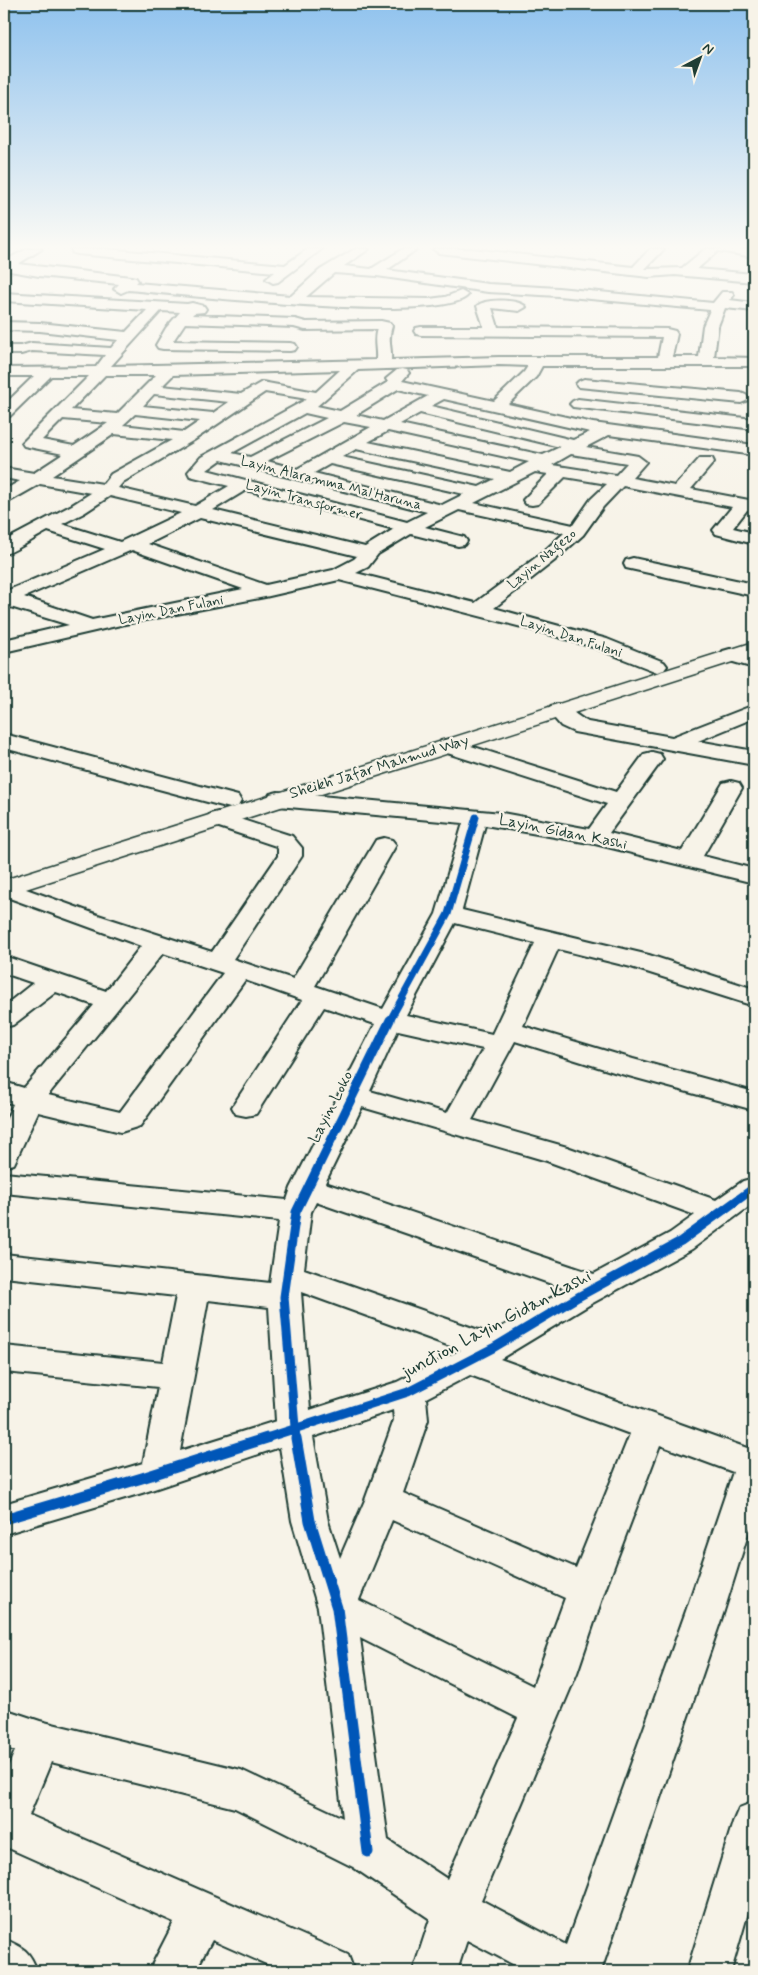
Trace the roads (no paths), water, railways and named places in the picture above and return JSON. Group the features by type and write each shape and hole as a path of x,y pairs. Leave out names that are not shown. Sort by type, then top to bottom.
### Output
{"main road":[{"name":"Sheikh Jafar Mahmud Way","path":"4,888 224,810 657,666 754,636"},
{"name":"Sheikh Jafar Mahmud Way","path":"4,873 224,810 278,799 754,648"}],"street":[{"path":"79,452 30,443 97,374 126,341"},
{"path":"279,368 292,341"},
{"path":"294,341 306,359"},
{"path":"381,341 384,358"},
{"path":"298,475 356,444 384,425 419,408 445,377 447,341"},
{"path":"498,406 542,361 543,341"},
{"path":"617,341 628,387"},
{"path":"664,361 668,341"},
{"path":"706,362 712,341"},
{"path":"4,350 44,347 115,352"},
{"path":"335,352 414,364 445,377 460,397 564,422 607,430 754,450"},
{"path":"4,372 48,371 97,374 279,368 306,359 355,365 384,358"},
{"path":"279,388 306,359"},
{"path":"564,422 578,404 584,384 595,360"},
{"path":"460,397 499,361"},
{"path":"251,463 341,417 396,384 423,390 445,377 499,361 749,362 734,422"},
{"path":"680,392 688,361"},
{"path":"396,384 394,379 414,364"},
{"path":"218,454 303,408 319,397 355,365"},
{"path":"4,413 48,371"},
{"path":"4,496 36,479 79,452 122,419 168,371"},
{"path":"97,374 153,386 243,399"},
{"path":"584,384 741,398"},
{"path":"4,549 20,538 78,509 107,490 117,478 188,437 262,386 319,397"},
{"path":"4,397 20,398"},
{"path":"578,404 754,424"},
{"path":"303,408 384,425 548,466 749,505"},
{"path":"419,408 573,447"},
{"path":"59,414 122,419 214,418"},
{"path":"122,419 188,437"},
{"name":"Layin Dan Fulani","path":"4,646 164,610 266,592 339,574 361,563 369,554 409,528 511,477 548,466 573,447 607,430"},
{"path":"356,444 511,477"},
{"name":"Layin Nagezo","path":"479,610 548,557 578,531 597,504 638,462 637,460 573,447"},
{"name":"Layin Alaramma Mal Haruna","path":"218,454 298,475 450,508 578,531"},
{"name":"Layin Transformer","path":"218,454 206,461 197,471 458,541"},
{"path":"329,459 479,492"},
{"path":"680,491 706,462"},
{"path":"532,500 548,466"},
{"path":"4,474 107,490 369,554"},
{"path":"5,599 199,512 244,484"},
{"path":"749,505 722,530 754,539"},
{"path":"48,525 195,565 266,592"},
{"path":"633,564 754,590"},
{"name":"Layin Dan Fulani","path":"339,574 585,638 657,666"},
{"path":"5,599 93,626"},
{"path":"730,655 754,662"},
{"path":"558,710 569,721 582,726 754,758"},
{"path":"675,743 754,711"},
{"path":"4,741 224,810 284,841 290,848 290,856 228,966 130,1119 121,1122 16,1095"},
{"path":"449,746 621,801"},
{"path":"595,837 652,759"},
{"path":"689,858 731,788"},
{"name":"Layin Gidan Kashi","path":"278,799 502,820 595,837 689,858 754,876"},
{"name":"Layin Loko","path":"368,1852 337,1608 310,1521 294,1428 285,1286 301,1200 390,1020 448,914 476,817"},
{"path":"246,1108 309,993 384,845"},
{"path":"4,888 88,920 390,1020 503,1037 624,1066 754,1101"},
{"path":"448,914 640,961 754,998"},
{"path":"456,1125 503,1037 550,939"},
{"path":"4,1156 16,1095 111,1002 157,943"},
{"path":"4,964 111,1002"},
{"path":"4,1019 52,982"},
{"path":"352,1095 557,1154 720,1213"},
{"path":"4,1182 301,1200 597,1287"},
{"name":"junction Layin Gidan Kashi","path":"4,1520 408,1392 481,1354 597,1287 682,1241 754,1188"},
{"path":"4,1265 194,1286 285,1286 481,1354 650,1427 753,1463 705,1611 570,1971 455,1910 368,1852 241,1790 22,1734 4,1825 332,1971"},
{"path":"159,1472 194,1286"},
{"path":"4,1359 177,1376"},
{"path":"408,1392 411,1420 383,1500 337,1608 542,1710"},
{"path":"435,1971 455,1910 558,1673 586,1590 650,1427"},
{"path":"383,1500 586,1590"},
{"path":"709,1971 754,1822"},
{"path":"171,1971 202,1914"},
{"path":"4,1961 15,1971"}]}
